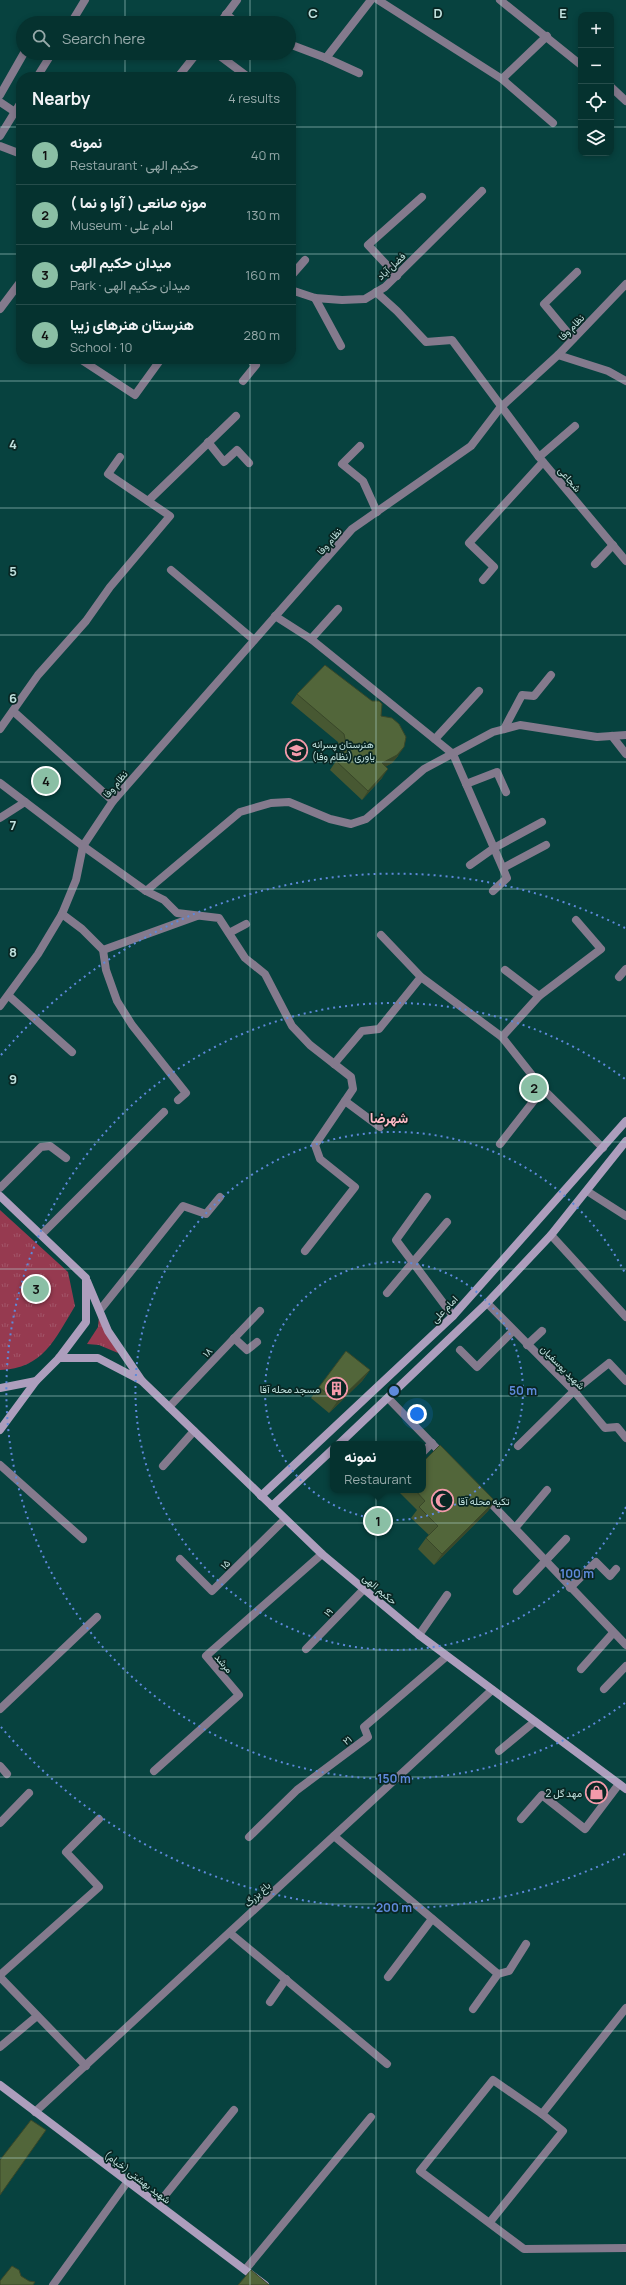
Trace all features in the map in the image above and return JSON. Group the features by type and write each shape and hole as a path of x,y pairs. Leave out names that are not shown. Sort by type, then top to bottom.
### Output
{"main road":[{"name":"امام علی","path":"261,1496 453,1316 626,1121"},
{"path":"342,1441 487,1303 551,1235 626,1141"},
{"path":"0,1196 42,1234 86,1278 108,1331 142,1381"},
{"path":"0,1430 36,1381 60,1358 86,1322 86,1278"},
{"path":"60,1358 98,1358 142,1381"},
{"path":"0,1388 36,1381"},
{"name":"حکیم الهی","path":"142,1381 322,1554 419,1635 626,1789"},
{"path":"272,1506 330,1452"},
{"name":"شهید بهشتی (خیام)","path":"1,2088 265,2285"}],"street":[{"path":"75,16 85,0"},
{"path":"229,16 226,14 237,0"},
{"path":"326,58 371,0"},
{"path":"378,0 502,79 554,123"},
{"path":"500,0 578,63"},
{"path":"502,79 546,36"},
{"path":"296,47 359,73"},
{"path":"0,94 20,60"},
{"path":"40,72 48,60"},
{"path":"182,72 191,60"},
{"path":"225,60 241,72"},
{"path":"614,92 626,101"},
{"path":"0,102 15,112 0,136"},
{"path":"1,147 16,152"},
{"name":"فضل آباد","path":"296,292 315,298 342,300 365,298 376,292 397,276 482,191"},
{"path":"397,276 368,245 422,197"},
{"path":"296,270 305,260"},
{"path":"573,339 544,304 577,272"},
{"name":"نظام وفا","path":"83,846 113,801 352,529 471,446 500,408 558,355 626,284"},
{"path":"0,308 16,287"},
{"name":"شجاعی","path":"376,292 397,311 426,342 452,340 500,408 626,561"},
{"path":"315,298 341,346"},
{"path":"558,355 608,371 626,381"},
{"path":"88,364 135,395 157,364"},
{"path":"243,381 256,365 255,364"},
{"path":"148,501 236,416"},
{"path":"483,580 494,567 469,543 541,459 575,426"},
{"path":"208,442 224,462 237,450 249,463"},
{"path":"360,446 342,464 363,481 377,512"},
{"path":"0,729 38,675 86,621 110,587 170,516 108,474 120,457"},
{"path":"595,564 613,545"},
{"path":"171,570 254,640"},
{"path":"311,639 338,609"},
{"path":"275,616 311,639 453,754 507,878 493,891"},
{"path":"504,729 522,695 534,696 551,675"},
{"path":"435,739 479,691"},
{"path":"12,711 113,801"},
{"path":"146,891 240,812 271,803 289,802 330,819 351,824 366,819 424,769 494,732 520,725 597,737 626,735"},
{"path":"612,736 626,754"},
{"path":"466,784 497,772 506,792"},
{"path":"0,783 83,846 146,891 164,900 177,912 219,918 245,958 266,974 292,1026 310,1045 351,1077 353,1089 314,1145 320,1159 355,1187 305,1251"},
{"path":"0,818 25,802"},
{"path":"470,865 494,848 542,822"},
{"path":"503,868 546,845"},
{"path":"0,1006 9,996 62,914 76,880 83,846"},
{"path":"62,914 82,929 103,950 106,970 117,1001 132,1025 186,1093 178,1100"},
{"path":"103,950 199,916"},
{"path":"502,1037 539,996 601,948 576,920"},
{"path":"229,933 246,924"},
{"path":"381,935 421,977 502,1037 543,1089 603,1148"},
{"path":"619,977 626,969"},
{"path":"505,970 539,996"},
{"path":"334,1064 362,1031 379,1029 421,977"},
{"path":"9,996 72,1052"},
{"path":"500,1144 543,1089"},
{"path":"345,1101 380,1127"},
{"path":"42,1234 164,1112"},
{"path":"0,1188 41,1147 50,1146 66,1158"},
{"path":"586,1191 626,1216"},
{"path":"100,1310 183,1206 206,1214 220,1197"},
{"path":"427,1197 396,1240 453,1316"},
{"path":"387,1293 414,1263 447,1222"},
{"path":"551,1235 626,1317"},
{"name":"شهید یوسفیان","path":"487,1303 574,1391 605,1428 616,1428 626,1438"},
{"name":"۱۸","path":"169,1407 260,1311"},
{"path":"460,1350 477,1367 513,1331"},
{"path":"527,1345 542,1331"},
{"path":"234,1338 247,1350 257,1342"},
{"path":"518,1446 574,1391 609,1363 626,1381"},
{"path":"388,1398 448,1460"},
{"path":"163,1466 194,1431"},
{"path":"426,1449 432,1443"},
{"path":"0,1465 83,1539"},
{"path":"476,1489 515,1528 613,1634 626,1645"},
{"path":"515,1528 547,1490"},
{"name":"۱۵","path":"180,1559 212,1591 285,1519"},
{"path":"517,1591 566,1539"},
{"name":"مرشد","path":"154,1771 239,1695 206,1656 322,1554"},
{"path":"570,1588 596,1562 610,1576 616,1569"},
{"name":"۱۹","path":"306,1648 364,1589"},
{"path":"419,1635 447,1595"},
{"path":"0,1709 98,1617"},
{"path":"580,1669 613,1634"},
{"name":"۲۱","path":"249,1837 297,1790 368,1737 364,1727 447,1656"},
{"path":"604,1689 626,1666"},
{"name":"باغ بزرگ","path":"35,2112 492,1690"},
{"path":"500,1751 534,1722"},
{"path":"0,1766 7,1774"},
{"path":"521,1819 542,1795 584,1829 619,1784"},
{"path":"0,1823 29,1793"},
{"path":"86,2066 0,1976 99,1887 66,1852 100,1818"},
{"path":"334,1836 498,1974"},
{"path":"388,1977 432,1919"},
{"path":"230,1933 386,2064"},
{"path":"473,2009 498,1974 509,1971 526,1944"},
{"path":"270,2002 286,1979"},
{"path":"542,2114 626,2008"},
{"path":"0,2047 37,2016"},
{"path":"490,2222 563,2131 494,2080 420,2171 490,2222 524,2249 626,2248"},
{"path":"158,2204 234,2110"},
{"path":"245,2270 371,2117"},
{"path":"53,2285 128,2182"}],"green space":[{"path":"0,1210 68,1272 75,1306 54,1340 37,1358 27,1364 15,1368 0,1370"},
{"path":"99,1316 118,1353 99,1345 87,1344 98,1327"}],"building":[{"path":"325,665 372,701 379,701 382,704 381,716 392,718 399,724 406,737 404,747 397,755 382,763 388,769 368,791 336,761 347,749 344,734 297,694"},
{"name":"مسجد محله آقا","path":"346,1351 370,1370 337,1402 319,1387"},
{"name":"تکیه محله آقا","path":"440,1445 495,1501 442,1554 426,1538 438,1526 419,1507 425,1501 418,1493 426,1493 426,1459"},
{"path":"31,2120 46,2130 0,2195 0,2160"},
{"path":"12,2266 19,2270 21,2276 29,2281 35,2282 33,2285 0,2285 0,2281"},
{"path":"251,2270 269,2285 238,2285"}],"place":[{"name":"هنرستان پسرانه یاوری (نظام وفا)","path":"297,750"},
{"name":"هنرستان هنرهای زیبا","path":"46,781"},
{"name":"موزه صانعی ( آوا و نما )","path":"534,1088"},
{"name":"میدان حکیم الهی","path":"36,1289"},
{"name":"مسجد محله آقا","path":"336,1389"},
{"name":"تکیه محله آقا","path":"443,1501"},
{"name":"نمونه","path":"378,1521"},
{"name":"مهد گل 2","path":"597,1793"}],"district":[{"name":"شهرضا","path":"389,1117"}]}
